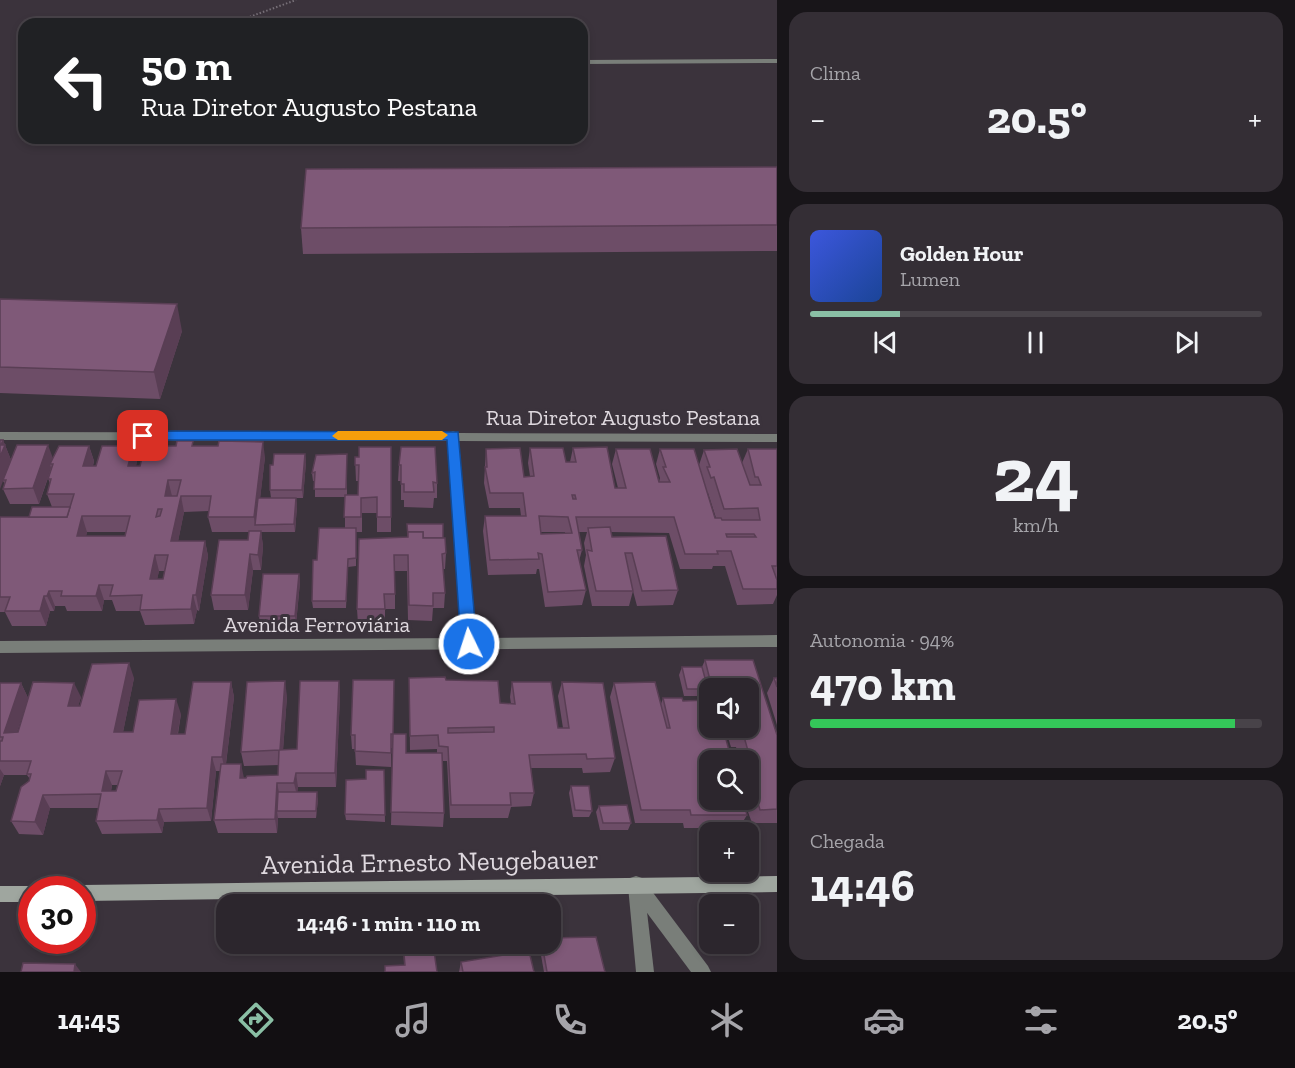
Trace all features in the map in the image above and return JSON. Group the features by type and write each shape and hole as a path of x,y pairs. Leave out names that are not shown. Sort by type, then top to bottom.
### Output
{"main road":[{"name":"Avenida Ernesto Neugebauer","path":"96,893 636,884 777,884"},
{"path":"0,894 18,894"}],"street":[{"path":"588,62 777,61"},
{"path":"453,435 469,644"},
{"name":"Rua Diretor Augusto Pestana","path":"0,436 453,435 777,438"},
{"name":"Avenida Ferroviária","path":"0,647 777,641"},
{"path":"636,884 645,972"},
{"path":"636,884 702,972"}],"path":[{"path":"246,18 296,0"}],"building":[{"path":"777,167 777,225 301,228 306,169"},
{"path":"0,299 177,304 154,372 0,367"},
{"path":"0,440 3,440 1,445 5,445 0,457"},
{"path":"177,441 193,441 192,446 218,446 219,441 263,442 254,517 208,517 211,496 181,496 171,541 205,541 196,595 193,595 191,609 140,610 142,595 110,596 113,585 99,585 96,596 61,596 62,591 49,591 47,596 44,596 40,611 5,611 10,597 0,597 0,517 67,517 74,494 47,494 51,479 48,479 53,464 50,464 59,446 89,446 83,466 96,466 102,446 133,446 128,466 140,466 145,446 176,446","holes":["168,480 181,480 177,496 165,496","158,509 162,509 160,516 156,517","82,516 130,516 125,536 77,536","155,555 168,555 163,579 150,579"]},
{"path":"17,445 48,445 33,488 3,489 6,480 3,480"},
{"path":"359,447 391,447 391,517 377,517 377,497 361,498 361,517 344,517 345,495 358,495 359,465 355,465 355,457 359,457"},
{"path":"401,447 435,447 437,483 433,482 434,492 404,492 404,484 401,484 401,465 399,465"},
{"path":"607,447 615,488 626,488 616,449 650,449 659,482 670,482 663,467 666,467 660,449 694,449 715,518 722,520 760,520 758,508 724,509 714,477 711,478 707,467 710,467 704,450 737,449 750,485 761,485 758,477 755,477 748,449 777,449 777,566 772,566 777,580 777,589 743,589 731,551 717,551 718,554 685,554 674,517 576,517 582,550 577,550 586,590 548,592 542,554 538,553 539,559 490,560 485,516 526,516 523,493 490,493 485,467 487,467 486,449 520,448 524,477 534,476 530,448 563,448 566,462 576,462 573,448","holes":["539,516 568,517 572,533 541,534","726,534 754,534 756,537 727,537"]},
{"path":"274,454 305,454 302,490 270,490 270,465 273,465"},
{"path":"347,454 346,489 314,489 315,472 312,473 316,455"},
{"path":"258,498 296,498 294,524 255,525"},
{"path":"32,507 70,507 67,517 29,517"},
{"path":"407,524 443,524 443,538 423,538 423,532 408,532 408,537"},
{"path":"610,527 612,537 666,536 678,590 642,591 632,553 625,553 633,591 596,591 587,550 592,551 588,528"},
{"path":"319,528 356,528 356,558 348,559 346,601 312,601 313,560 317,560"},
{"path":"249,531 261,531 258,555 250,554 245,595 211,595 219,540 248,540"},
{"path":"408,532 423,532 423,538 445,538 446,553 442,554 445,593 433,593 433,606 409,605 408,555 394,555 395,594 384,594 385,609 357,609 359,539 408,537"},
{"path":"263,574 299,574 295,616 259,616"},
{"path":"705,660 753,660 759,678 710,678"},
{"path":"129,663 114,732 133,732 139,700 176,699 171,734 185,734 193,682 231,682 222,757 212,757 207,808 159,809 157,820 96,821 101,794 43,795 35,822 11,821 21,787 29,781 31,774 27,774 31,761 0,761 0,741 3,737 0,737 0,683 21,683 4,733 18,732 33,682 74,683 68,706 80,706 92,664","holes":["106,771 122,771 116,791 102,791"]},
{"path":"682,667 702,667 705,678 699,678 699,689 687,689"},
{"path":"445,677 446,680 498,681 500,703 515,704 512,682 551,682 558,728 569,728 562,682 603,683 615,758 587,759 586,754 529,755 534,793 510,793 511,805 451,805 448,747 439,746 438,735 410,736 409,678","holes":["494,727 494,732 448,733 448,728"]},
{"path":"759,679 777,735 777,809 760,810 759,750 748,750 744,738 759,738"},
{"path":"353,680 394,680 391,753 355,751 355,735 351,735"},
{"path":"285,681 280,750 297,749 300,681 339,681 335,773 296,773 294,783 277,783 275,819 214,820 221,764 241,764 240,778 278,775 279,750 241,752 247,682"},
{"path":"655,682 667,728 670,728 663,698 699,700 699,738 726,738 729,750 699,750 699,810 746,810 747,815 691,815 690,810 641,810 614,683"},
{"path":"393,734 406,734 406,753 442,753 444,813 391,812"},
{"path":"366,770 384,770 385,815 345,814 346,780 366,779"},
{"path":"571,786 589,786 592,811 575,810"},
{"path":"278,792 317,792 316,811 277,811"},
{"path":"627,805 631,823 603,823 599,806"},
{"path":"596,937 605,972 547,972 544,954 561,954 561,938"},
{"path":"404,954 434,954 437,972 385,972 385,966 405,965"},
{"path":"510,954 530,954 534,972 463,972 461,962"},
{"path":"23,963 75,964 74,972 21,972"}],"slow traffic":[{"path":"338,436 442,435"}],"route":[{"path":"143,436 453,435 469,644"}]}
